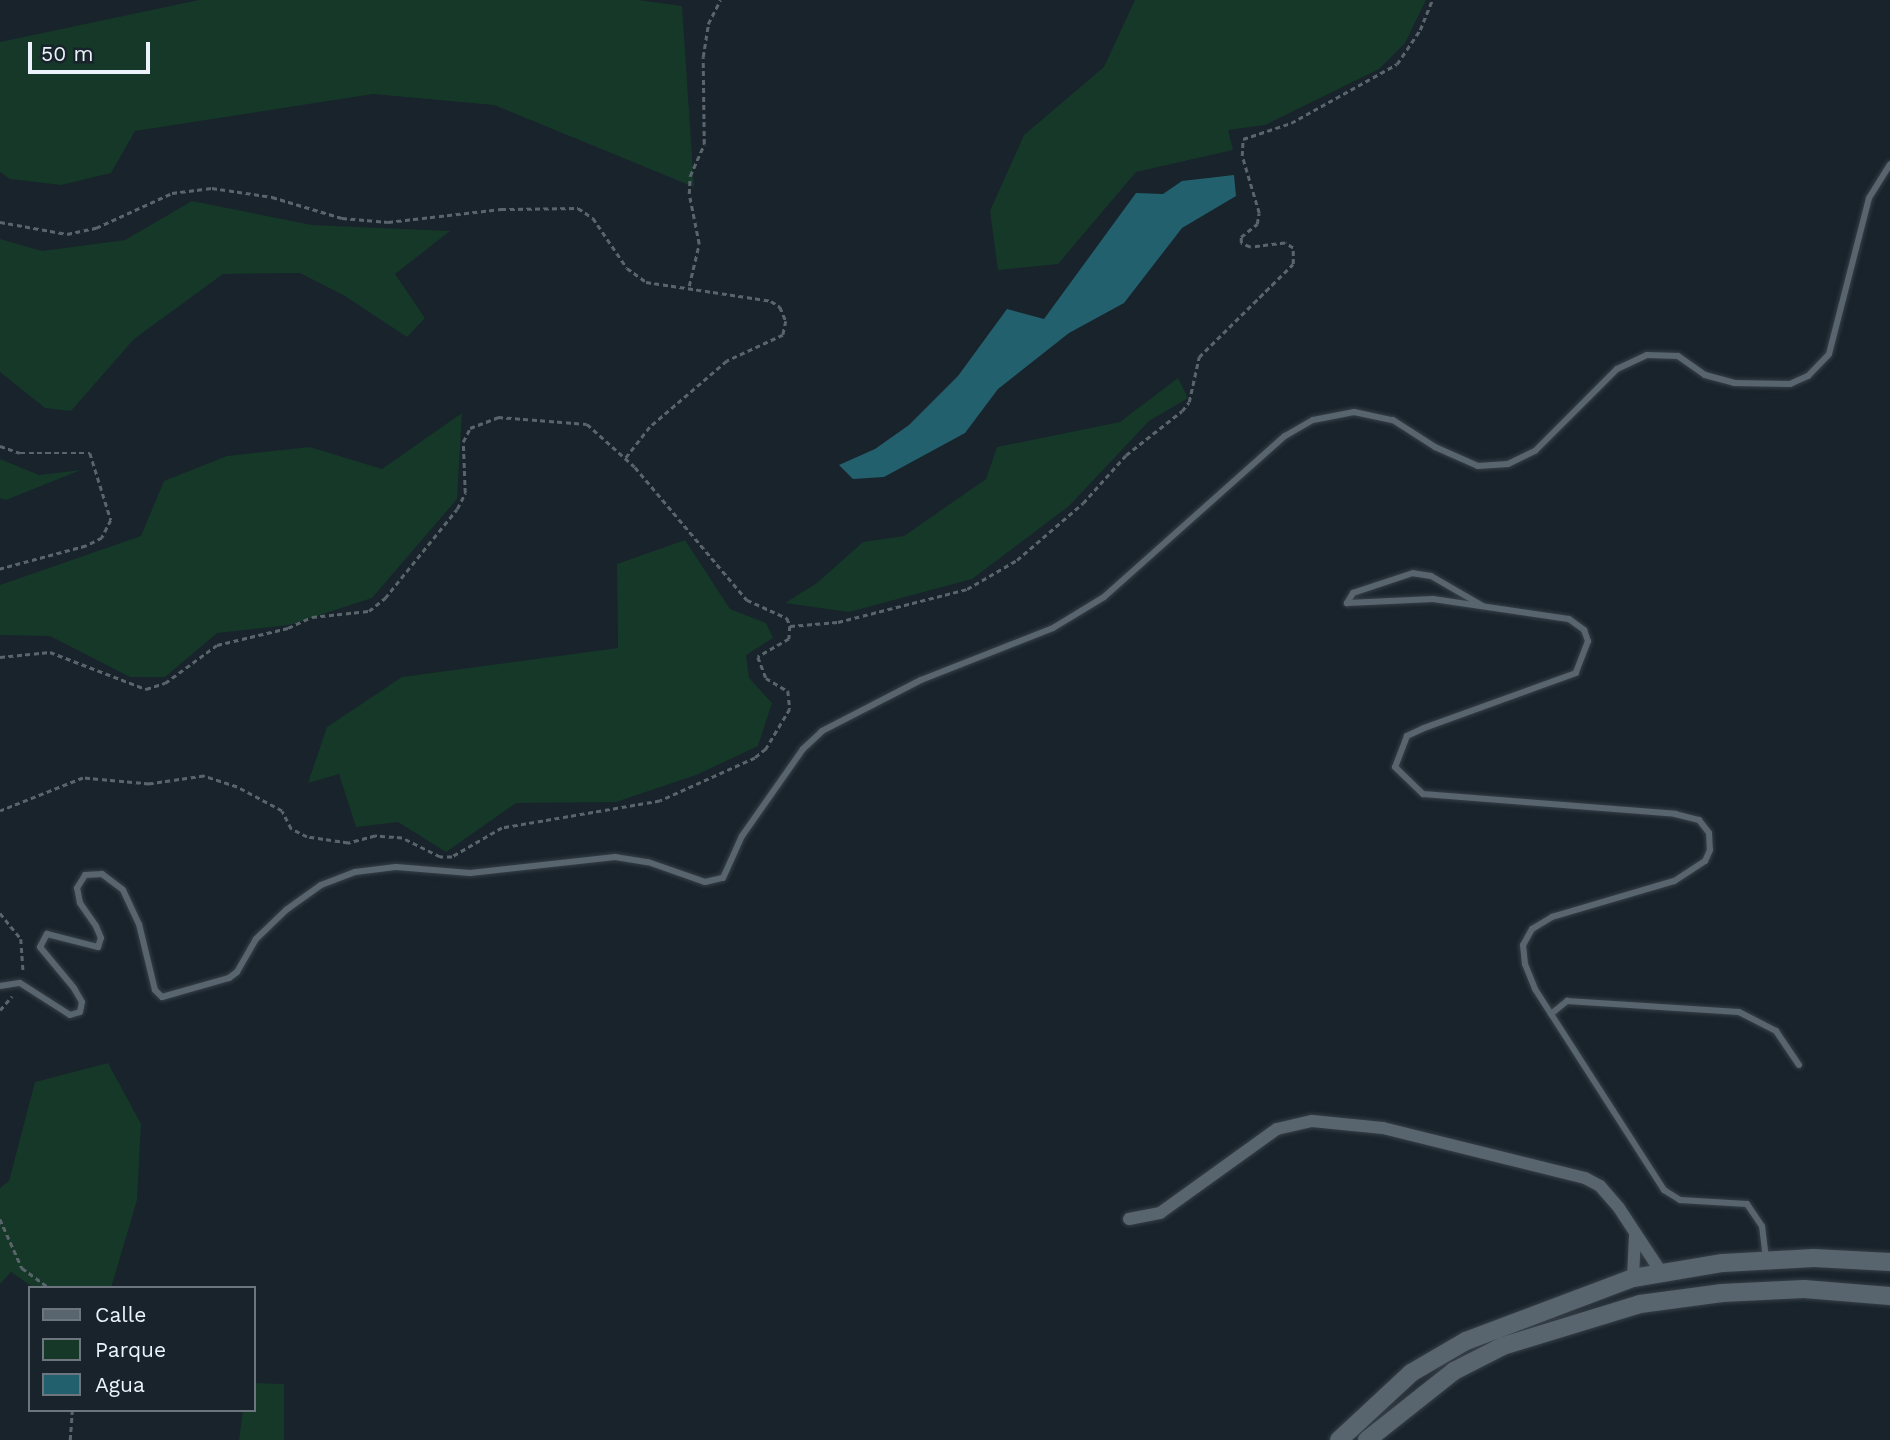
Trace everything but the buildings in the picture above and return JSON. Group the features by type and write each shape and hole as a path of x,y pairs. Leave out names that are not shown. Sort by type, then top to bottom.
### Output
{"street":[{"path":"1129,1219 1160,1213 1278,1129 1312,1121 1383,1128 1586,1178 1613,1201 1661,1272"},
{"path":"1633,1278 1635,1236"},
{"path":"1339,1440 1411,1373 1466,1341 1633,1278 1661,1272 1766,1261 1890,1262"},
{"path":"1367,1440 1454,1371 1503,1346 1616,1311 1722,1293 1804,1289 1890,1296"}],"lane":[{"path":"0,986 20,983 70,1015 80,1012 82,1002 74,988 40,947 47,934 98,947 101,939 80,903 77,888 85,875 102,874 123,891 134,913 155,990 162,997 229,978 256,939 286,910 321,885 355,872 396,867 470,873 615,857 648,862 705,882 723,878 742,836 803,749 822,731 921,680 1053,628 1104,597 1223,496 1285,436 1313,421 1354,412 1393,420 1435,447 1478,466 1508,464 1535,451 1617,369 1647,355 1678,356 1705,375 1734,383 1790,384 1808,376 1829,354 1869,198 1890,164"},
{"path":"1483,606 1431,576 1413,573 1353,593 1347,603 1433,599 1569,619 1584,630 1586,656 1576,673 1561,681 1407,736 1395,767 1406,782 1423,794 1444,798 1614,806 1675,814 1699,820 1709,833 1710,850 1705,861 1674,881 1552,917 1532,929 1523,945 1525,964 1551,1014 1664,1190 1680,1200 1746,1204 1762,1227 1766,1261"},
{"path":"1551,1014 1567,1001 1739,1012 1776,1031 1799,1065"}],"path":[{"path":"689,286 699,244 689,194 690,176 704,144 703,57 708,24 720,0"},
{"path":"790,626 838,622 967,589 1017,560 1083,503 1126,456 1182,411 1189,402 1199,357 1293,264 1293,248 1285,243 1250,247 1241,243 1241,237 1257,224 1259,213 1242,156 1243,139 1291,123 1388,70 1409,49 1432,0"},
{"path":"0,222 67,234 96,228 172,193 212,188 272,197 342,218 388,222 514,209 578,208 593,218 627,268 646,282 689,286 771,301 780,307 786,321 783,335 727,361 650,427 626,458"},
{"path":"0,657 50,652 146,689 165,683 217,645 278,631 312,617 369,611 385,598 457,509 466,493 463,442 470,428 481,420 499,416 575,420 587,424 626,458 747,600 787,618 790,626 789,639 758,657 766,678 788,691 790,709 766,750 755,758 660,801 502,828 452,857 440,857 402,838 375,836 348,843 307,837 291,828 282,811 237,787 204,776 149,784 83,778 0,811"},
{"path":"0,446 20,453 90,453 111,520 102,538 0,569"},
{"path":"0,913 22,939 24,968 20,983 0,1010"},
{"path":"0,1219 22,1268 47,1286"},
{"path":"70,1440 72,1412"}],"green space":[{"path":"199,0 638,0 682,6 694,187 494,105 373,94 135,131 111,173 61,185 10,179 0,172 0,42"},
{"path":"1135,0 1426,0 1405,43 1379,69 1265,125 1228,130 1233,150 1136,172 1058,264 998,270 990,211 1024,135 1104,67"},
{"path":"192,201 312,225 450,231 395,274 425,318 407,337 345,296 300,273 223,274 134,339 71,411 45,408 0,372 0,239 42,251 125,240"},
{"path":"1178,378 1188,398 1149,421 1069,506 972,579 849,612 785,603 817,583 863,542 904,536 986,479 997,447 1120,422"},
{"path":"462,413 457,499 372,598 289,625 217,633 165,677 130,677 50,636 0,635 0,585 141,536 164,481 227,456 310,447 382,469"},
{"path":"0,459 39,475 81,470 6,500 0,498"},
{"path":"685,540 730,609 766,623 773,638 746,655 749,678 772,703 758,746 696,775 616,802 516,803 446,852 398,822 356,827 339,774 308,783 327,727 402,677 618,648 617,564"},
{"path":"108,1063 141,1124 137,1200 112,1286 31,1286 11,1272 0,1284 0,1188 9,1181 35,1082"},
{"path":"256,1383 284,1384 284,1440 239,1440 243,1412 256,1412"}],"water":[{"path":"1234,175 1236,196 1182,228 1124,303 1069,333 998,389 965,433 884,477 853,479 839,465 875,449 909,425 958,376 1007,309 1044,319 1136,193 1163,194 1182,181"}]}
